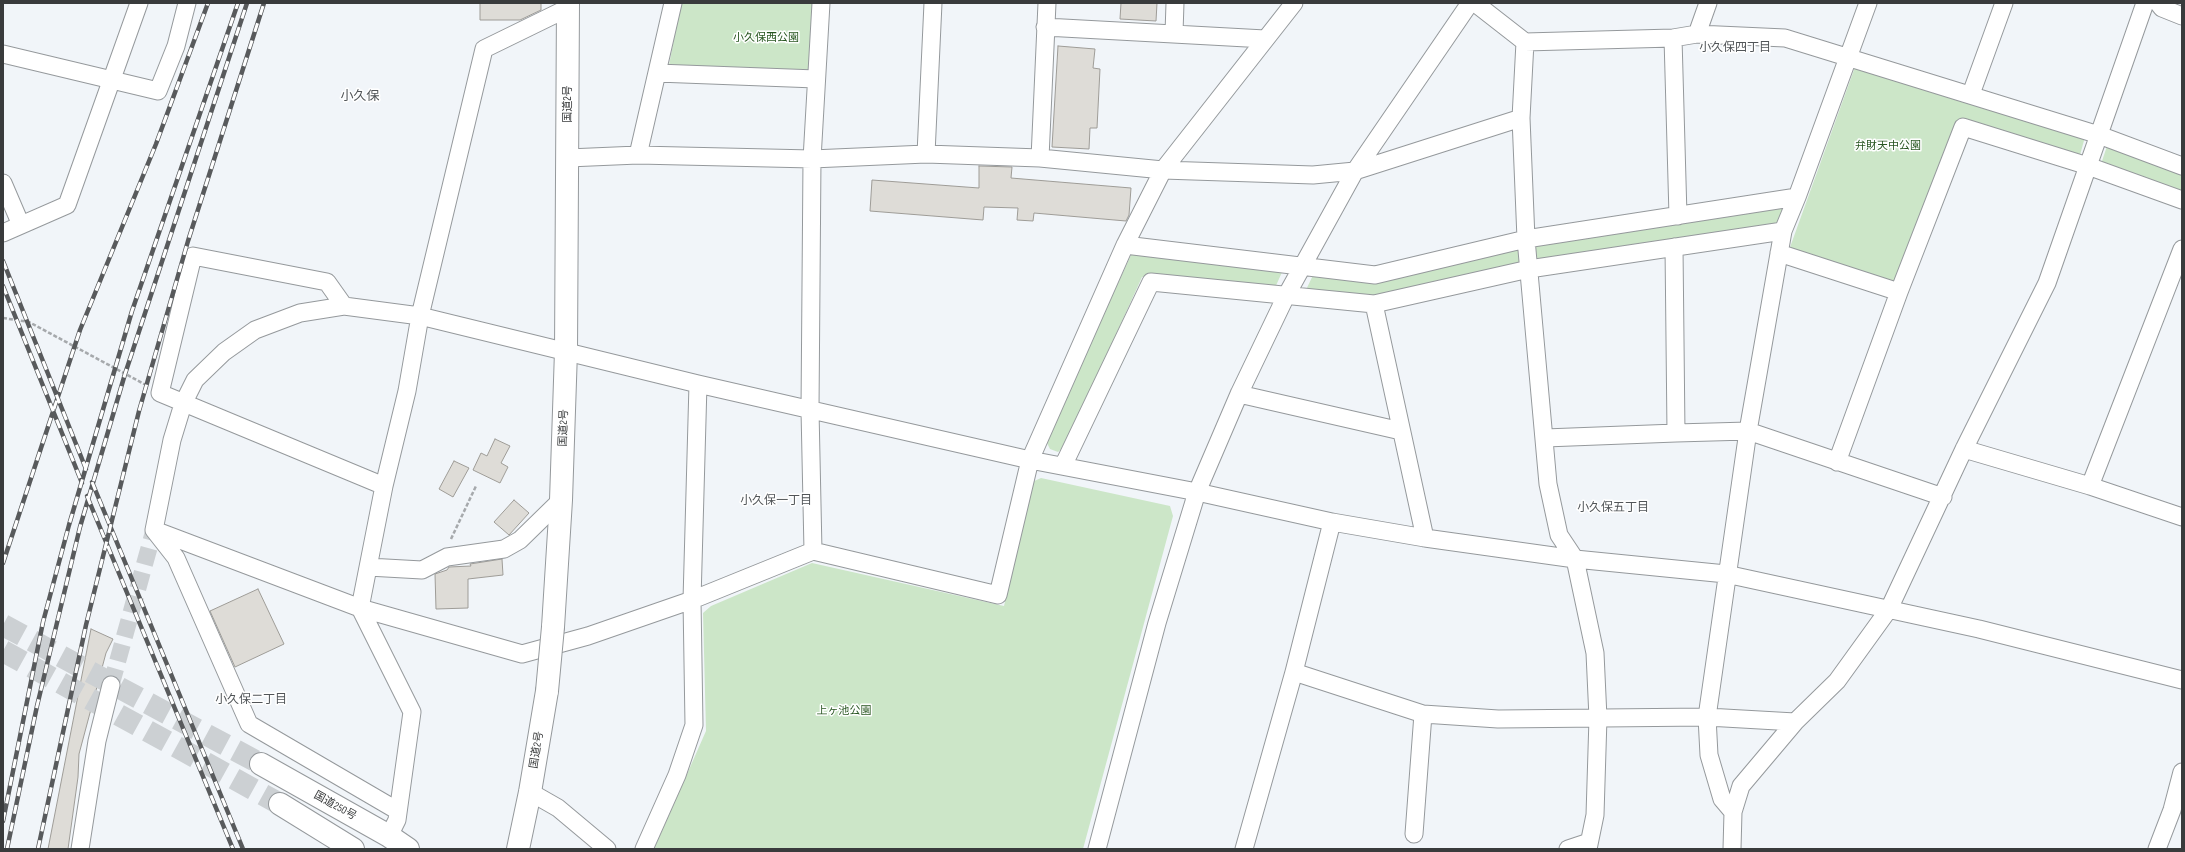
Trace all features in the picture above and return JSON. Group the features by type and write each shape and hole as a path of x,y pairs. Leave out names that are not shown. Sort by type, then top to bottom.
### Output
{"highway":[{"name":"国道2号","path":"518,849 530,792 547,690 553,627 561,500 566,351 568,6"},
{"name":"国道250号","path":"261,764 389,836 408,849"},
{"path":"280,804 353,849"}],"street":[{"path":"3,233 67,206 139,3"},
{"path":"3,54 111,79 158,92 176,46 187,3"},
{"path":"638,155 673,3"},
{"path":"813,551 810,410 812,159 821,3"},
{"path":"926,154 933,3"},
{"path":"1040,158 1047,3"},
{"path":"1174,33 1175,3"},
{"path":"154,530 360,608 522,654 588,636 692,600 813,551 998,595 1030,460 1125,245 1163,170 1294,3"},
{"path":"1098,849 1157,623 1197,492 1239,394 1286,296 1355,171 1470,3"},
{"path":"1475,3 1525,42 1672,38 1697,34 1785,38 1971,94 2099,135 2182,166"},
{"path":"1697,34 1708,3"},
{"path":"1733,812 1722,799 1709,755 1707,717 1726,574 1748,431 1782,231 1797,197 1850,58 1868,3"},
{"path":"1971,94 2004,3"},
{"path":"1732,849 1733,812 1741,786 1795,722 1837,681 1889,609 1943,497 1964,449 2046,283 2145,3"},
{"path":"2158,3 2162,8 2182,16"},
{"path":"389,836 397,820 412,712 360,608 384,486 407,391 420,316 484,49 568,6"},
{"path":"1045,27 1265,39"},
{"path":"1672,38 1678,216"},
{"path":"1525,42 1520,118 1526,239 1548,484 1559,535 1575,559 1595,654 1598,718 1595,815 1588,846 1568,849"},
{"path":"657,73 816,79"},
{"path":"568,158 638,155 812,159 926,154 1040,158 1163,170 1313,175 1355,171 1520,118"},
{"path":"1837,462 1899,292 1964,127 2088,166 2182,200"},
{"path":"3,183 21,225"},
{"path":"1125,245 1374,275 1526,239 1797,197"},
{"path":"1063,466 1151,282 1374,304 1529,270 1782,231"},
{"path":"1674,247 1676,433"},
{"path":"2090,486 2182,249"},
{"path":"1779,253 1899,292"},
{"path":"344,306 327,282 193,256 160,393 183,404 384,486"},
{"path":"1374,304 1425,538"},
{"path":"398,811 249,724 176,558 154,530 172,440 183,404 195,380 224,352 255,330 300,313 344,306 420,316 698,384 1030,460 1197,492 1332,522 1425,538 1575,559 1726,574 1987,631 2182,680"},
{"path":"644,849 677,775 694,725 692,600 698,384"},
{"path":"1239,394 1401,431"},
{"path":"1545,438 1748,431 1943,497"},
{"path":"1964,449 2090,486 2182,517"},
{"path":"368,567 422,570 448,557 504,549 520,540 561,500"},
{"path":"1244,849 1294,672 1332,522"},
{"path":"1294,672 1423,714 1498,719 1707,717 1795,722"},
{"path":"80,849 97,741 111,685"},
{"path":"1414,834 1423,714"},
{"path":"2156,849 2172,810 2182,772"},
{"path":"530,792 558,808 607,849"}],"path":[{"path":"3,318 29,322 160,393"},
{"path":"441,560 476,486"}],"green space":[{"name":"小久保西公園","path":"681,3 813,3 809,70 806,73 669,65"},
{"name":"弁財天中公園","path":"1855,67 2085,137 2080,155 1961,118 1897,285 1789,250"},
{"path":"2107,146 2182,174 2182,195 2101,164"},
{"path":"1786,204 1777,224 1533,263 1531,243"},
{"path":"1521,245 1523,265 1377,299 1305,292 1314,273 1375,279"},
{"path":"1132,253 1283,270 1274,290 1142,277 1066,445 1058,452 1050,449 1045,439"},
{"name":"上ヶ池公園","path":"1041,478 1170,506 1173,516 1083,849 654,849 706,731 703,613 711,606 812,563 1004,606 1032,482"}],"building":[{"path":"480,3 541,3 541,10 520,20 480,20"},
{"path":"1121,3 1157,3 1156,21 1120,19"},
{"path":"1058,46 1095,49 1093,68 1100,69 1097,128 1090,128 1089,149 1052,147"},
{"path":"979,166 1012,167 1011,178 1131,188 1129,215 1126,221 1034,213 1033,221 1017,220 1018,208 984,207 983,220 870,211 872,180 979,188"},
{"path":"495,439 510,446 501,463 508,467 500,483 473,470 481,453 487,456"},
{"path":"454,461 469,468 453,497 439,489"},
{"path":"514,500 529,513 509,535 494,522"},
{"path":"502,559 503,575 468,579 468,608 436,609 435,574 447,570 449,567 471,566 470,564"},
{"path":"258,589 284,644 235,667 210,611"},
{"path":"91,629 113,639 106,653 79,754 78,777 68,849 48,849"}],"tunnel":[{"path":"111,685 154,530"},
{"path":"3,625 261,764"},
{"path":"3,651 280,804"}],"railway":[{"path":"3,563 80,330 156,144 208,3"},
{"path":"3,821 43,622 69,525 132,311 238,3"},
{"path":"7,849 37,706 80,527 125,374 247,3"},
{"path":"38,849 86,625 139,411 188,241 264,3"},
{"path":"3,261 86,469"},
{"path":"3,286 82,483"},
{"path":"92,482 243,849"},
{"path":"87,496 233,849"}],"district":[{"name":"小久保四丁目","path":"1735,48"},
{"name":"小久保","path":"360,97"},
{"name":"小久保一丁目","path":"776,501"},
{"name":"小久保五丁目","path":"1613,508"},
{"name":"小久保二丁目","path":"251,700"}]}
